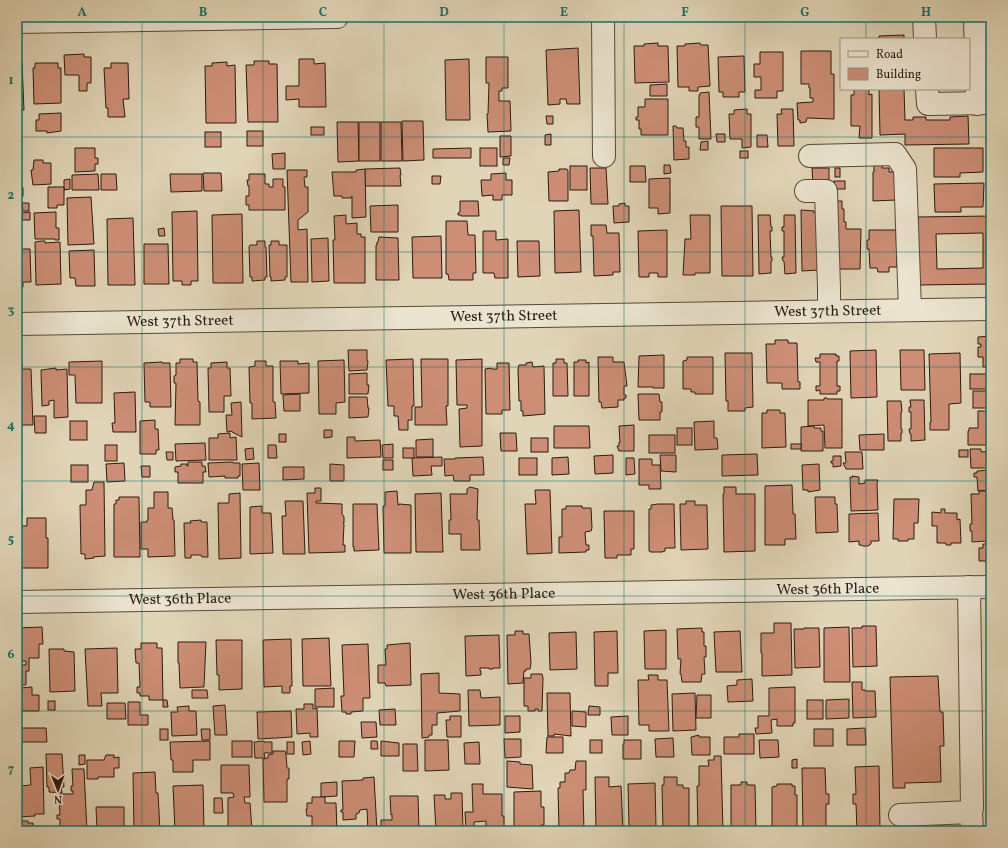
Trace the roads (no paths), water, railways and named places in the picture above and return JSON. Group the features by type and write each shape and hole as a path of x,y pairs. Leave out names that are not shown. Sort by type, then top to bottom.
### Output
{"street":[{"path":"17,22 58,19 337,17"},
{"path":"603,17 604,156"},
{"path":"924,17 925,38"},
{"path":"927,90 928,104 984,103 984,68 975,17"},
{"path":"810,156 895,154 905,169 910,310"},
{"path":"806,191 826,191 830,292 829,311"},
{"name":"West 37th Street","path":"17,324 991,308"},
{"path":"900,815 971,822 969,587"},
{"name":"West 36th Place","path":"17,602 991,587"}]}
